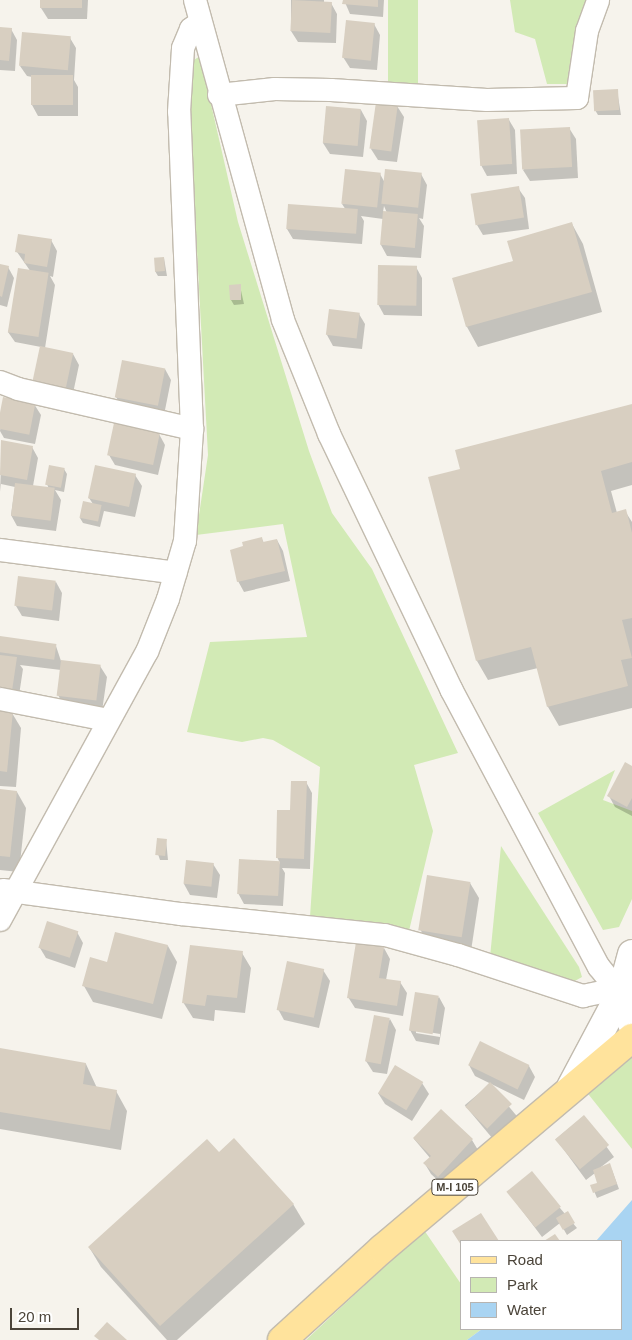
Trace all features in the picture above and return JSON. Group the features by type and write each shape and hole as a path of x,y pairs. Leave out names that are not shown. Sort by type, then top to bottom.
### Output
{"main road":[{"name":"M-I 105","path":"282,1340 568,1091 632,1038"}],"street":[{"path":"195,0 199,23 283,320 329,434 451,689 588,948 620,990 632,1024"},
{"path":"219,95 275,90 331,90 487,100 577,98 587,31 598,0"},
{"path":"0,920 8,890 146,652 176,573 185,541 192,429 179,112 183,48 191,29 199,23"},
{"path":"0,382 18,390 192,429"},
{"path":"0,550 176,573"},
{"path":"0,699 108,720"},
{"path":"8,890 181,914 385,935 458,954 583,996 620,990"},
{"path":"568,1091 620,990 632,954"}],"green space":[{"path":"388,0 418,0 418,84 388,84"},
{"path":"510,0 586,0 572,50 567,84 547,84 535,39 515,32"},
{"path":"200,56 238,222 309,451 332,513 372,569 458,753 414,765 433,831 408,935 385,925 310,917 320,767 273,740 263,738 242,742 187,732 210,642 307,637 283,524 196,535 208,455 188,84 191,62"},
{"path":"615,770 603,800 632,811 632,899 619,927 603,930 538,813"},
{"path":"501,846 579,967 582,977 573,982 490,957"},
{"path":"632,1056 632,1149 585,1090"},
{"path":"424,1230 460,1283 460,1330 481,1330 467,1340 306,1340"}],"water":[{"path":"632,1200 632,1340 467,1340 481,1330 622,1330 622,1240 597,1240"}],"building":[{"path":"40,0 82,0 82,8 40,8"},
{"path":"292,0 332,2 330,33 290,31"},
{"path":"343,0 378,0 378,7 342,4"},
{"path":"346,20 375,23 371,61 342,58"},
{"path":"0,27 12,28 9,61 0,60"},
{"path":"22,32 71,36 68,70 19,66"},
{"path":"31,75 73,75 73,105 31,105"},
{"path":"618,89 619,110 594,111 593,90"},
{"path":"376,102 398,105 391,152 369,149"},
{"path":"326,106 361,109 358,146 323,143"},
{"path":"509,118 512,164 480,166 477,120"},
{"path":"570,127 572,167 522,170 520,130"},
{"path":"345,169 381,173 377,208 341,204"},
{"path":"385,169 422,173 418,208 381,204"},
{"path":"519,186 524,218 476,225 471,194"},
{"path":"288,204 358,209 356,234 286,229"},
{"path":"383,211 418,214 415,248 380,245"},
{"path":"572,222 592,292 466,327 452,278 513,261 507,241"},
{"path":"18,234 52,239 47,267 24,263 25,254 15,252"},
{"path":"164,257 165,271 155,272 154,258"},
{"path":"0,264 9,266 2,297 0,296"},
{"path":"378,265 417,266 416,306 377,305"},
{"path":"18,268 49,273 38,337 8,332"},
{"path":"241,284 241,300 230,300 229,285"},
{"path":"329,309 360,313 357,339 326,335"},
{"path":"40,346 73,353 66,388 33,381"},
{"path":"122,360 165,368 158,406 115,397"},
{"path":"3,397 35,403 29,435 0,429 0,412"},
{"path":"632,404 632,462 601,471 612,513 626,509 632,533 632,618 622,620 632,658 621,660 628,686 547,707 531,647 476,661 428,477 460,469 455,450"},
{"path":"114,423 160,433 153,465 107,455"},
{"path":"1,440 33,446 27,480 0,475"},
{"path":"49,465 65,468 61,488 45,485"},
{"path":"95,465 136,474 129,507 88,498"},
{"path":"15,483 55,488 51,521 11,516"},
{"path":"83,501 102,505 98,522 79,518"},
{"path":"262,537 263,542 277,539 285,571 237,582 230,550 243,546 242,542"},
{"path":"18,576 56,581 52,610 14,606"},
{"path":"0,636 56,644 54,660 0,652"},
{"path":"0,655 17,657 12,691 0,690"},
{"path":"61,660 101,665 96,701 57,696"},
{"path":"0,710 13,711 7,772 0,771"},
{"path":"625,762 632,766 632,798 627,807 607,796"},
{"path":"291,781 307,781 304,859 276,858 277,810 290,810"},
{"path":"0,789 17,791 10,857 0,856"},
{"path":"157,838 167,839 165,856 155,855"},
{"path":"239,859 280,861 278,896 237,894"},
{"path":"186,860 214,863 211,887 183,884"},
{"path":"427,875 470,882 462,937 418,930"},
{"path":"47,921 78,931 70,958 38,948"},
{"path":"115,932 168,945 153,1004 82,986 90,957 107,962"},
{"path":"356,942 384,947 379,978 401,981 397,1006 347,998"},
{"path":"190,945 243,951 237,998 207,995 205,1006 182,1003"},
{"path":"287,961 324,969 314,1018 277,1010"},
{"path":"415,992 439,996 433,1034 409,1031"},
{"path":"374,1015 390,1018 381,1064 365,1061"},
{"path":"480,1041 529,1065 518,1089 468,1065"},
{"path":"0,1048 86,1063 83,1084 117,1090 110,1130 0,1112"},
{"path":"395,1065 423,1082 406,1110 378,1093"},
{"path":"490,1082 512,1104 487,1129 465,1107"},
{"path":"441,1109 473,1139 438,1177 423,1163 431,1156 413,1138"},
{"path":"584,1115 609,1145 580,1169 555,1139"},
{"path":"234,1138 294,1204 160,1326 88,1247 207,1139 219,1152"},
{"path":"610,1163 617,1184 593,1193 590,1185 597,1183 593,1170"},
{"path":"532,1171 561,1207 535,1228 506,1192"},
{"path":"568,1211 575,1223 563,1230 556,1218"},
{"path":"481,1213 498,1240 460,1240 460,1243 452,1231"},
{"path":"555,1234 559,1240 546,1240"},
{"path":"107,1322 127,1340 99,1340 94,1336"}]}
